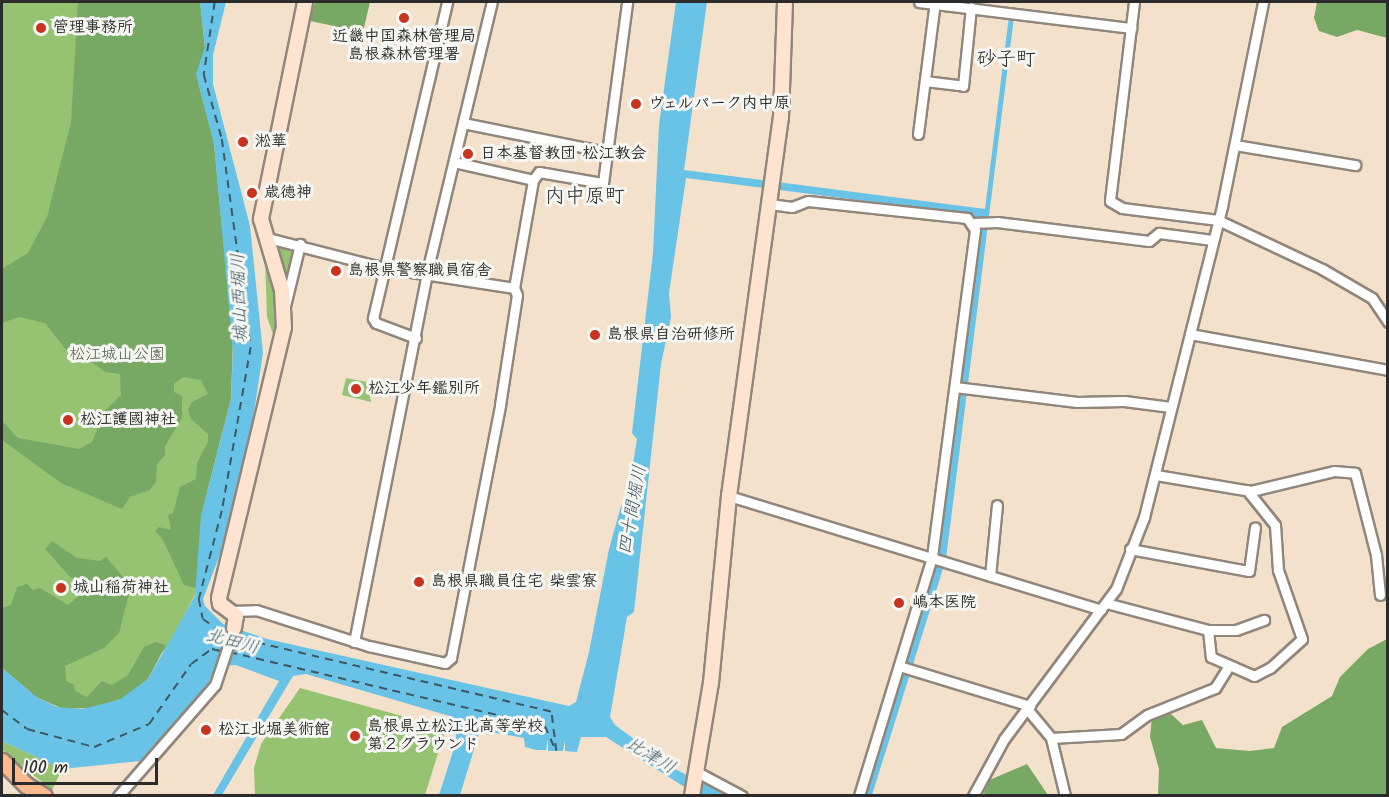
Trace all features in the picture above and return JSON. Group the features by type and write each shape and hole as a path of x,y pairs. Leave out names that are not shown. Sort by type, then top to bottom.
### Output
{"main road":[{"path":"2,761 26,785 44,795"}],"street":[{"path":"285,306 263,237 261,219 268,172 304,2"},
{"path":"416,338 376,323 373,318 447,2"},
{"path":"354,642 416,338 427,272 492,2"},
{"path":"232,611 256,610 354,642 445,663 451,658 508,354 517,295 514,288 534,180 539,172 603,183 627,2"},
{"path":"692,795 711,683 729,496 781,117 784,2"},
{"path":"919,2 934,2 1131,28"},
{"path":"918,134 934,2"},
{"path":"1015,13 1016,2"},
{"path":"1134,2 1110,201 1122,208 1218,220 1322,269 1362,292 1372,298 1388,322"},
{"path":"974,795 991,759 1116,589 1156,475 1235,145 1263,2"},
{"path":"925,81 963,86 971,7"},
{"path":"463,123 607,152"},
{"path":"1235,145 1355,165"},
{"path":"454,162 534,180"},
{"path":"771,193 792,207 808,201 967,218 974,223 988,222 1149,242 1159,233 1161,212"},
{"path":"859,795 938,559 960,388 974,223"},
{"path":"1159,233 1213,240"},
{"path":"263,237 300,244 385,268 427,272 514,288"},
{"path":"117,795 215,685 224,665 236,616 220,604 219,598 279,347 285,306 300,244"},
{"path":"1190,334 1388,370"},
{"path":"960,388 1077,402 1125,401 1171,407"},
{"path":"1156,475 1247,490 1334,471 1355,473 1376,555 1380,595"},
{"path":"1208,630 1211,657 1228,667 1254,676 1270,668 1302,639 1278,570 1275,525 1247,490"},
{"path":"729,496 990,576 1104,607 1208,630 1236,630 1264,620"},
{"path":"990,576 997,505"},
{"path":"1130,549 1249,571 1255,527"},
{"path":"900,667 1029,708 1051,738 1065,795"},
{"path":"1051,738 1121,735 1147,715 1215,688 1228,667"},
{"path":"696,775 742,795"}],"green space":[{"name":"松江城山公園","path":"2,2 200,2 217,176 207,494 197,591 167,648 102,706 2,668"},
{"path":"78,2 200,2 205,47 198,83 214,144 233,340 231,399 201,516 197,588 184,585 162,538 155,531 159,527 171,530 168,515 173,513 180,487 196,479 197,463 208,442 208,434 191,419 188,410 192,402 208,394 201,380 183,377 174,384 174,392 182,396 182,418 165,446 165,455 157,464 156,482 150,490 130,497 122,509 61,483 2,440 2,421 18,438 79,449 92,442 105,411 121,395 120,374 105,372 85,357 67,351 45,323 19,317 2,323 2,269 28,253 47,217 71,122"},
{"path":"315,2 370,2 363,32 310,21"},
{"path":"1317,2 1387,2 1387,38 1357,30 1337,37 1319,31 1314,18"},
{"path":"282,248 294,253 287,292 272,254"},
{"path":"265,258 281,312 275,340 267,317"},
{"name":"松江少年鑑別所","path":"346,378 367,382 371,402 342,395"},
{"path":"52,541 77,558 100,561 106,557 131,586 119,633 104,648 65,666 66,681 74,685 75,691 87,697 102,681 112,685 128,675 144,647 156,642 166,645 148,679 125,698 92,708 63,709 36,697 2,668 2,608 11,605 17,587 27,584 33,590 40,588 68,605 81,594 82,590 45,549"},
{"path":"1387,639 1387,795 1158,795 1159,769 1150,737 1152,717 1170,713 1183,725 1202,720 1216,748 1250,751 1274,748 1282,727 1332,696 1340,677 1368,649"},
{"name":"島根県立松江北高等学校 第２グラウンド","path":"300,688 446,728 425,795 255,795 254,768 261,744"},
{"path":"2,741 62,769 52,790 2,750"},
{"path":"1027,764 1048,795 984,796 985,782"}],"water":[{"path":"200,2 226,2 213,55 213,84 250,226 263,353 250,439 224,544 203,599 205,606 223,624 267,639 569,706 576,702 589,652 609,549 621,506 627,501 637,439 632,433 653,253 659,125 676,2 707,2 684,170 985,209 1009,16 1014,17 946,559 872,795 865,795 938,553 980,229 974,215 686,178 669,293 671,317 661,364 634,612 627,617 610,717 615,725 675,769 726,795 697,795 606,737 581,737 577,752 565,751 565,740 563,751 548,751 548,739 546,750 536,750 525,747 524,738 480,730 460,795 439,795 455,745 457,727 453,717 306,674 293,676 222,795 213,795 279,681 236,665 217,666 205,689 140,761 62,769 2,741 2,668 36,697 57,707 82,709 119,700 148,679 195,596 201,516 231,399 233,350 214,144 196,74 205,47"}],"ferry route":[{"path":"215,2 204,75 222,139 251,347 222,511 199,599 203,619 227,636"},
{"path":"229,652 545,726 556,751 551,712 235,638"},
{"path":"2,710 27,729 94,747 149,724 191,664 212,649 221,651"}],"place":[{"name":"近畿中国森林管理局 島根森林管理署","path":"404,18"},
{"name":"管理事務所","path":"41,28"},
{"name":"ヴェルパーク内中原","path":"636,104"},
{"name":"淞華","path":"243,142"},
{"name":"日本基督教団 松江教会","path":"468,154"},
{"name":"歳徳神","path":"252,193"},
{"name":"島根県警察職員宿舎","path":"336,271"},
{"name":"島根県自治研修所","path":"595,335"},
{"name":"松江少年鑑別所","path":"356,389"},
{"name":"松江護國神社","path":"68,420"},
{"name":"島根県職員住宅 柴雲寮","path":"419,582"},
{"name":"城山稲荷神社","path":"61,588"},
{"name":"嶋本医院","path":"899,603"},
{"name":"松江北堀美術館","path":"206,730"},
{"name":"島根県立松江北高等学校 第２グラウンド","path":"355,736"}],"district":[{"name":"砂子町","path":"1006,60"},
{"name":"内中原町","path":"585,197"}],"water label":[{"name":"城山西堀川","path":"241,298"},
{"name":"四十間堀川","path":"634,510"},
{"name":"北田川","path":"232,643"},
{"name":"比津川","path":"650,757"}]}
